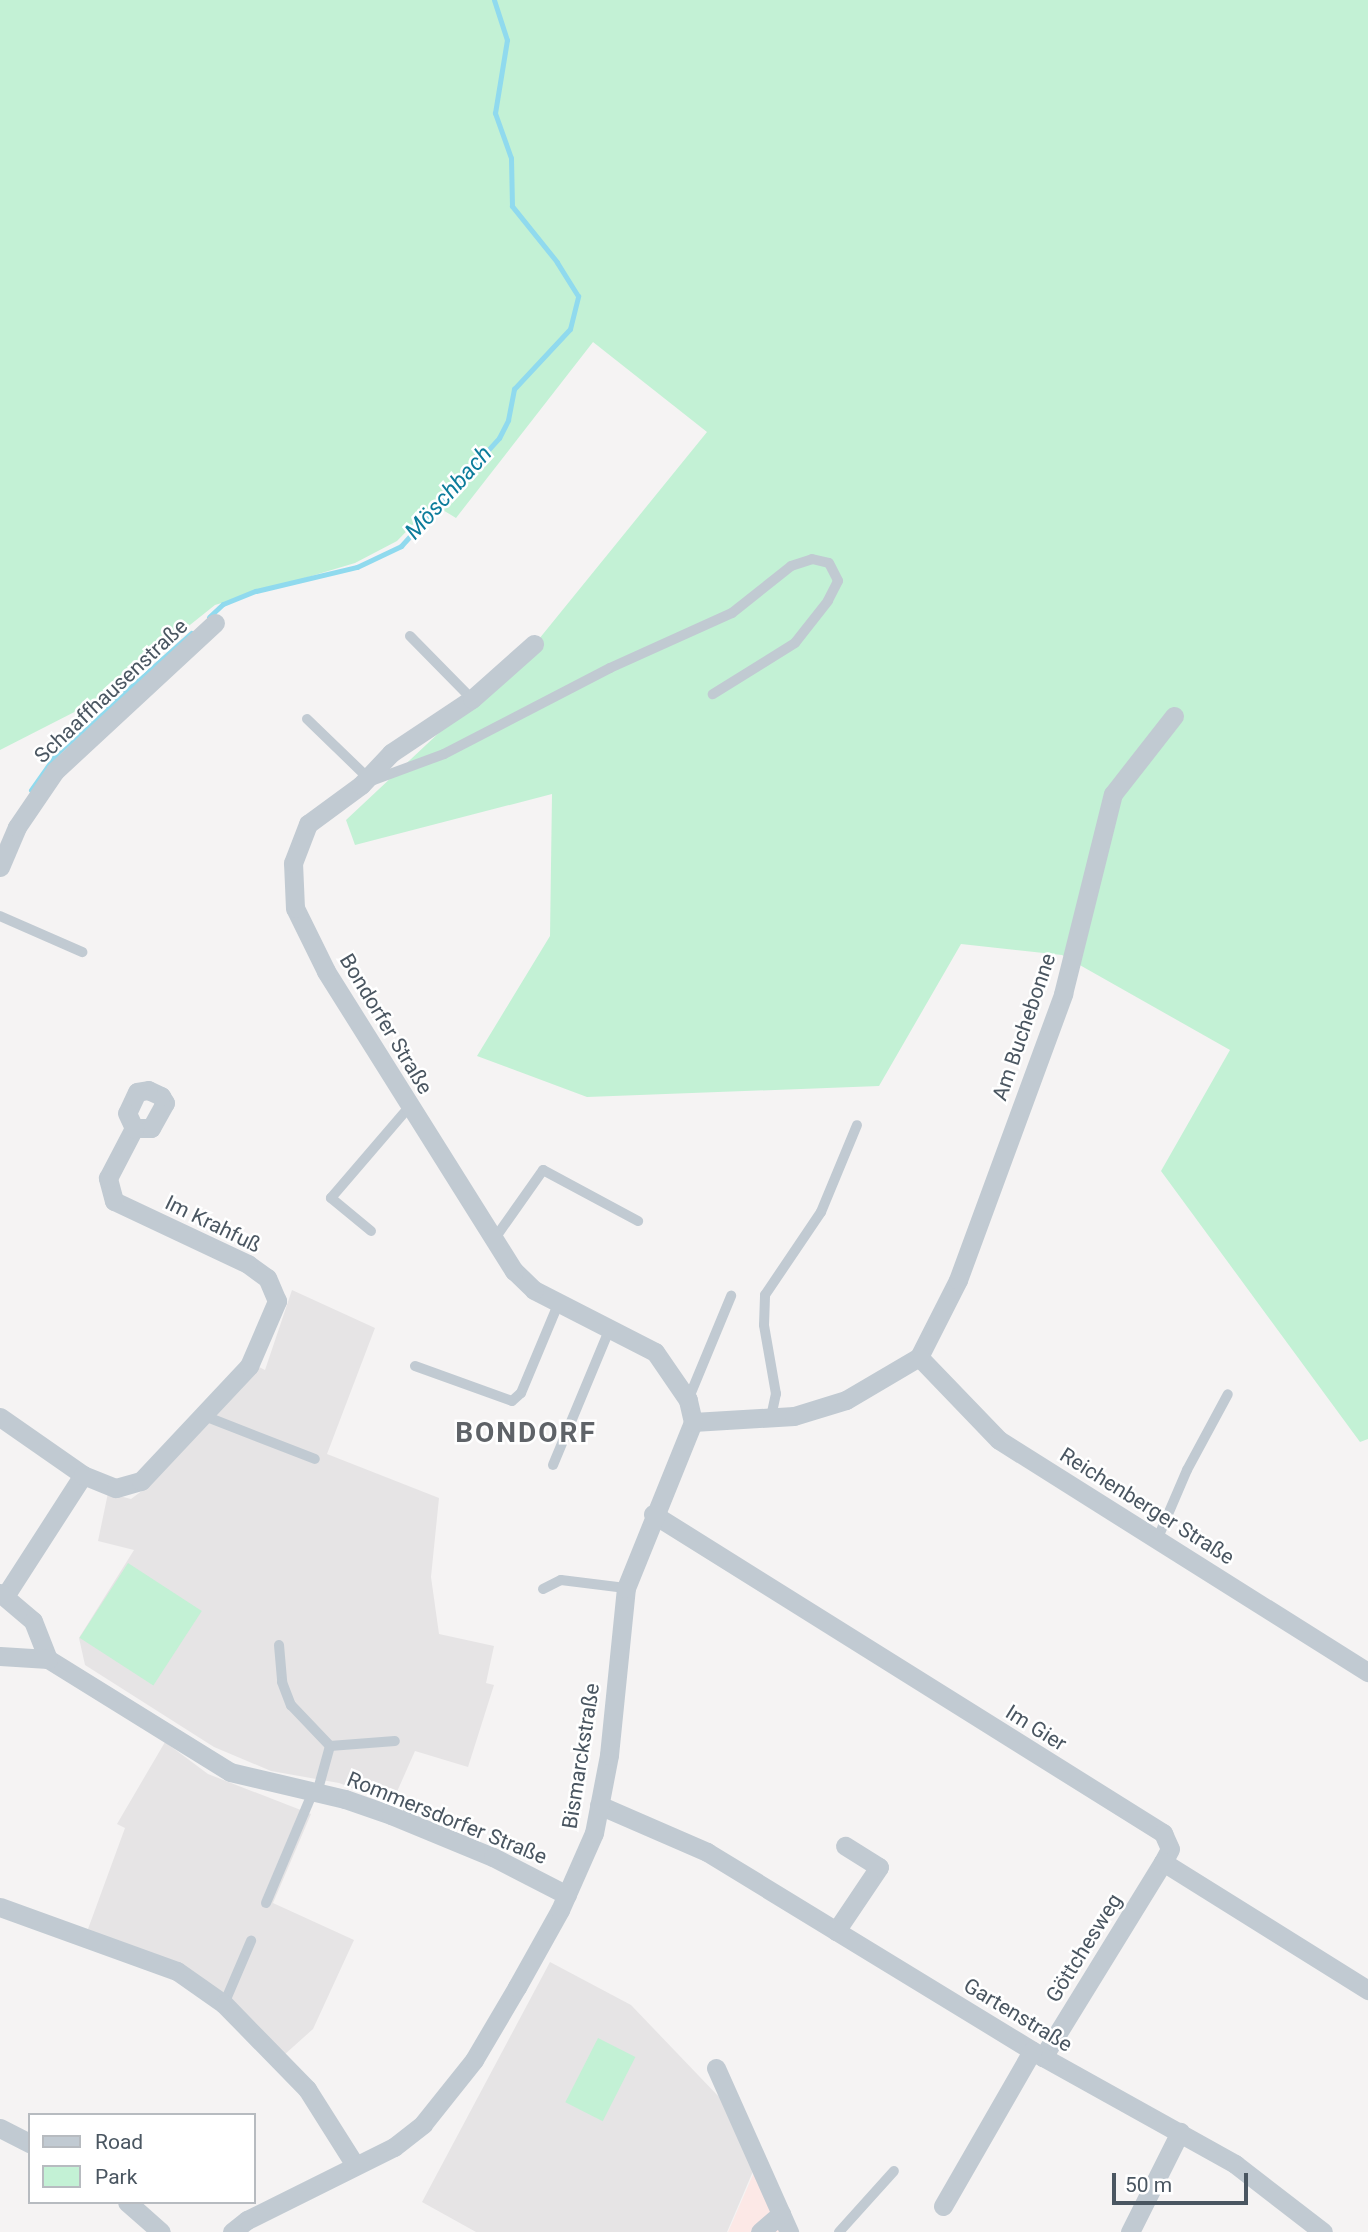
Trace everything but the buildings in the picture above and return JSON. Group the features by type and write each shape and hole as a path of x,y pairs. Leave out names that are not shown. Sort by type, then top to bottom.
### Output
{"street":[{"name":"Schaaffhausenstraße","path":"0,866 17,827 55,771 215,623"},
{"name":"Bondorfer Straße","path":"534,643 472,699 391,753 364,781 308,824 293,863 291,885 295,908 326,971 493,1241 534,1290 655,1352 688,1400 693,1422"},
{"name":"Am Buchebonne","path":"919,1357 958,1280 1063,994 1113,794 1174,716"},
{"name":"Im Krahfuß","path":"0,1417 83,1475 116,1488 141,1481 249,1366 277,1301 267,1278 248,1264 114,1201 108,1178 134,1128"},
{"path":"693,1422 794,1416 846,1400 919,1357"},
{"name":"Reichenberger Straße","path":"919,1357 999,1440 1368,1672"},
{"name":"Bismarckstraße","path":"232,2232 355,2165 394,2147 424,2124 451,2093 567,1895 594,1833 609,1755 626,1588 653,1514 693,1422"},
{"path":"0,1656 48,1659 33,1621 2,1594 83,1475"},
{"name":"Im Gier","path":"653,1514 1163,1833 1170,1849 1163,1862"},
{"name":"Rommersdorfer Straße","path":"48,1659 230,1772 391,1815 493,1857 567,1895"},
{"name":"Gartenstraße","path":"599,1805 707,1852 1037,2054 1235,2164 1323,2232"},
{"path":"836,1931 879,1867 845,1846"},
{"path":"1163,1862 1368,1990"},
{"name":"Göttchesweg","path":"943,2206 1037,2054 1163,1862"},
{"path":"0,1907 177,1971 224,2004 307,2089 355,2165"},
{"path":"716,2068 785,2223 760,2232"},
{"path":"0,2128 28,2142"},
{"path":"1130,2232 1181,2132"},
{"path":"129,2204 161,2232"}],"lane":[{"path":"307,719 364,781 444,754 610,668 732,613 791,566 812,559 829,564 838,581 828,601 794,643 713,694"},
{"path":"410,636 472,699"},
{"path":"0,916 82,952"},
{"path":"371,1231 331,1198 409,1107"},
{"path":"771,1417 776,1394 764,1325 765,1295 821,1212 857,1125"},
{"path":"493,1241 542,1170 638,1222"},
{"path":"688,1400 731,1296"},
{"path":"415,1366 512,1401 521,1393 559,1302"},
{"path":"553,1465 610,1327"},
{"path":"1157,1540 1187,1470 1227,1394"},
{"path":"201,1415 315,1459"},
{"path":"543,1589 561,1580 626,1588"},
{"path":"279,1645 282,1682 291,1705 330,1746"},
{"path":"330,1746 396,1741"},
{"path":"266,1903 315,1793 330,1746"},
{"path":"224,2004 251,1941"},
{"path":"839,2232 894,2171"}],"shaded area":[{"path":"292,1290 375,1328 327,1454 439,1498 431,1577 439,1634 494,1646 486,1683 494,1685 468,1767 415,1751 392,1803 339,1783 271,1771 214,1747 85,1665 79,1638 134,1550 98,1541 108,1493 131,1499 147,1487 259,1367 265,1370"},
{"path":"165,1742 208,1774 311,1814 273,1903 354,1940 313,2029 284,2055 231,2003 88,1929 125,1828 117,1824"},
{"path":"550,1962 631,2005 721,2099 754,2169 727,2232 476,2232 422,2202"},
{"path":"755,2170 780,2232 728,2232"}],"green space":[{"path":"0,0 1368,0 1368,1439 1360,1442 1161,1171 1230,1050 1062,955 961,944 879,1086 587,1097 477,1056 550,936 552,794 355,845 346,820 539,639 707,432 593,342 456,518 433,504 397,541 355,563 215,605 92,703 0,750"},
{"path":"128,1563 202,1611 153,1686 80,1638"},
{"path":"598,2038 635,2057 603,2121 565,2102"}],"waterway":[{"name":"Möschbach","path":"209,617 223,604 256,591 357,567 401,546 499,438 508,420 514,389 570,329 578,296 557,262 512,206 511,158 495,113 507,40 494,0"},
{"name":"Möschbach","path":"31,790 57,753 191,633"}],"district":[{"name":"BONDORF","path":"526,1433"}]}
